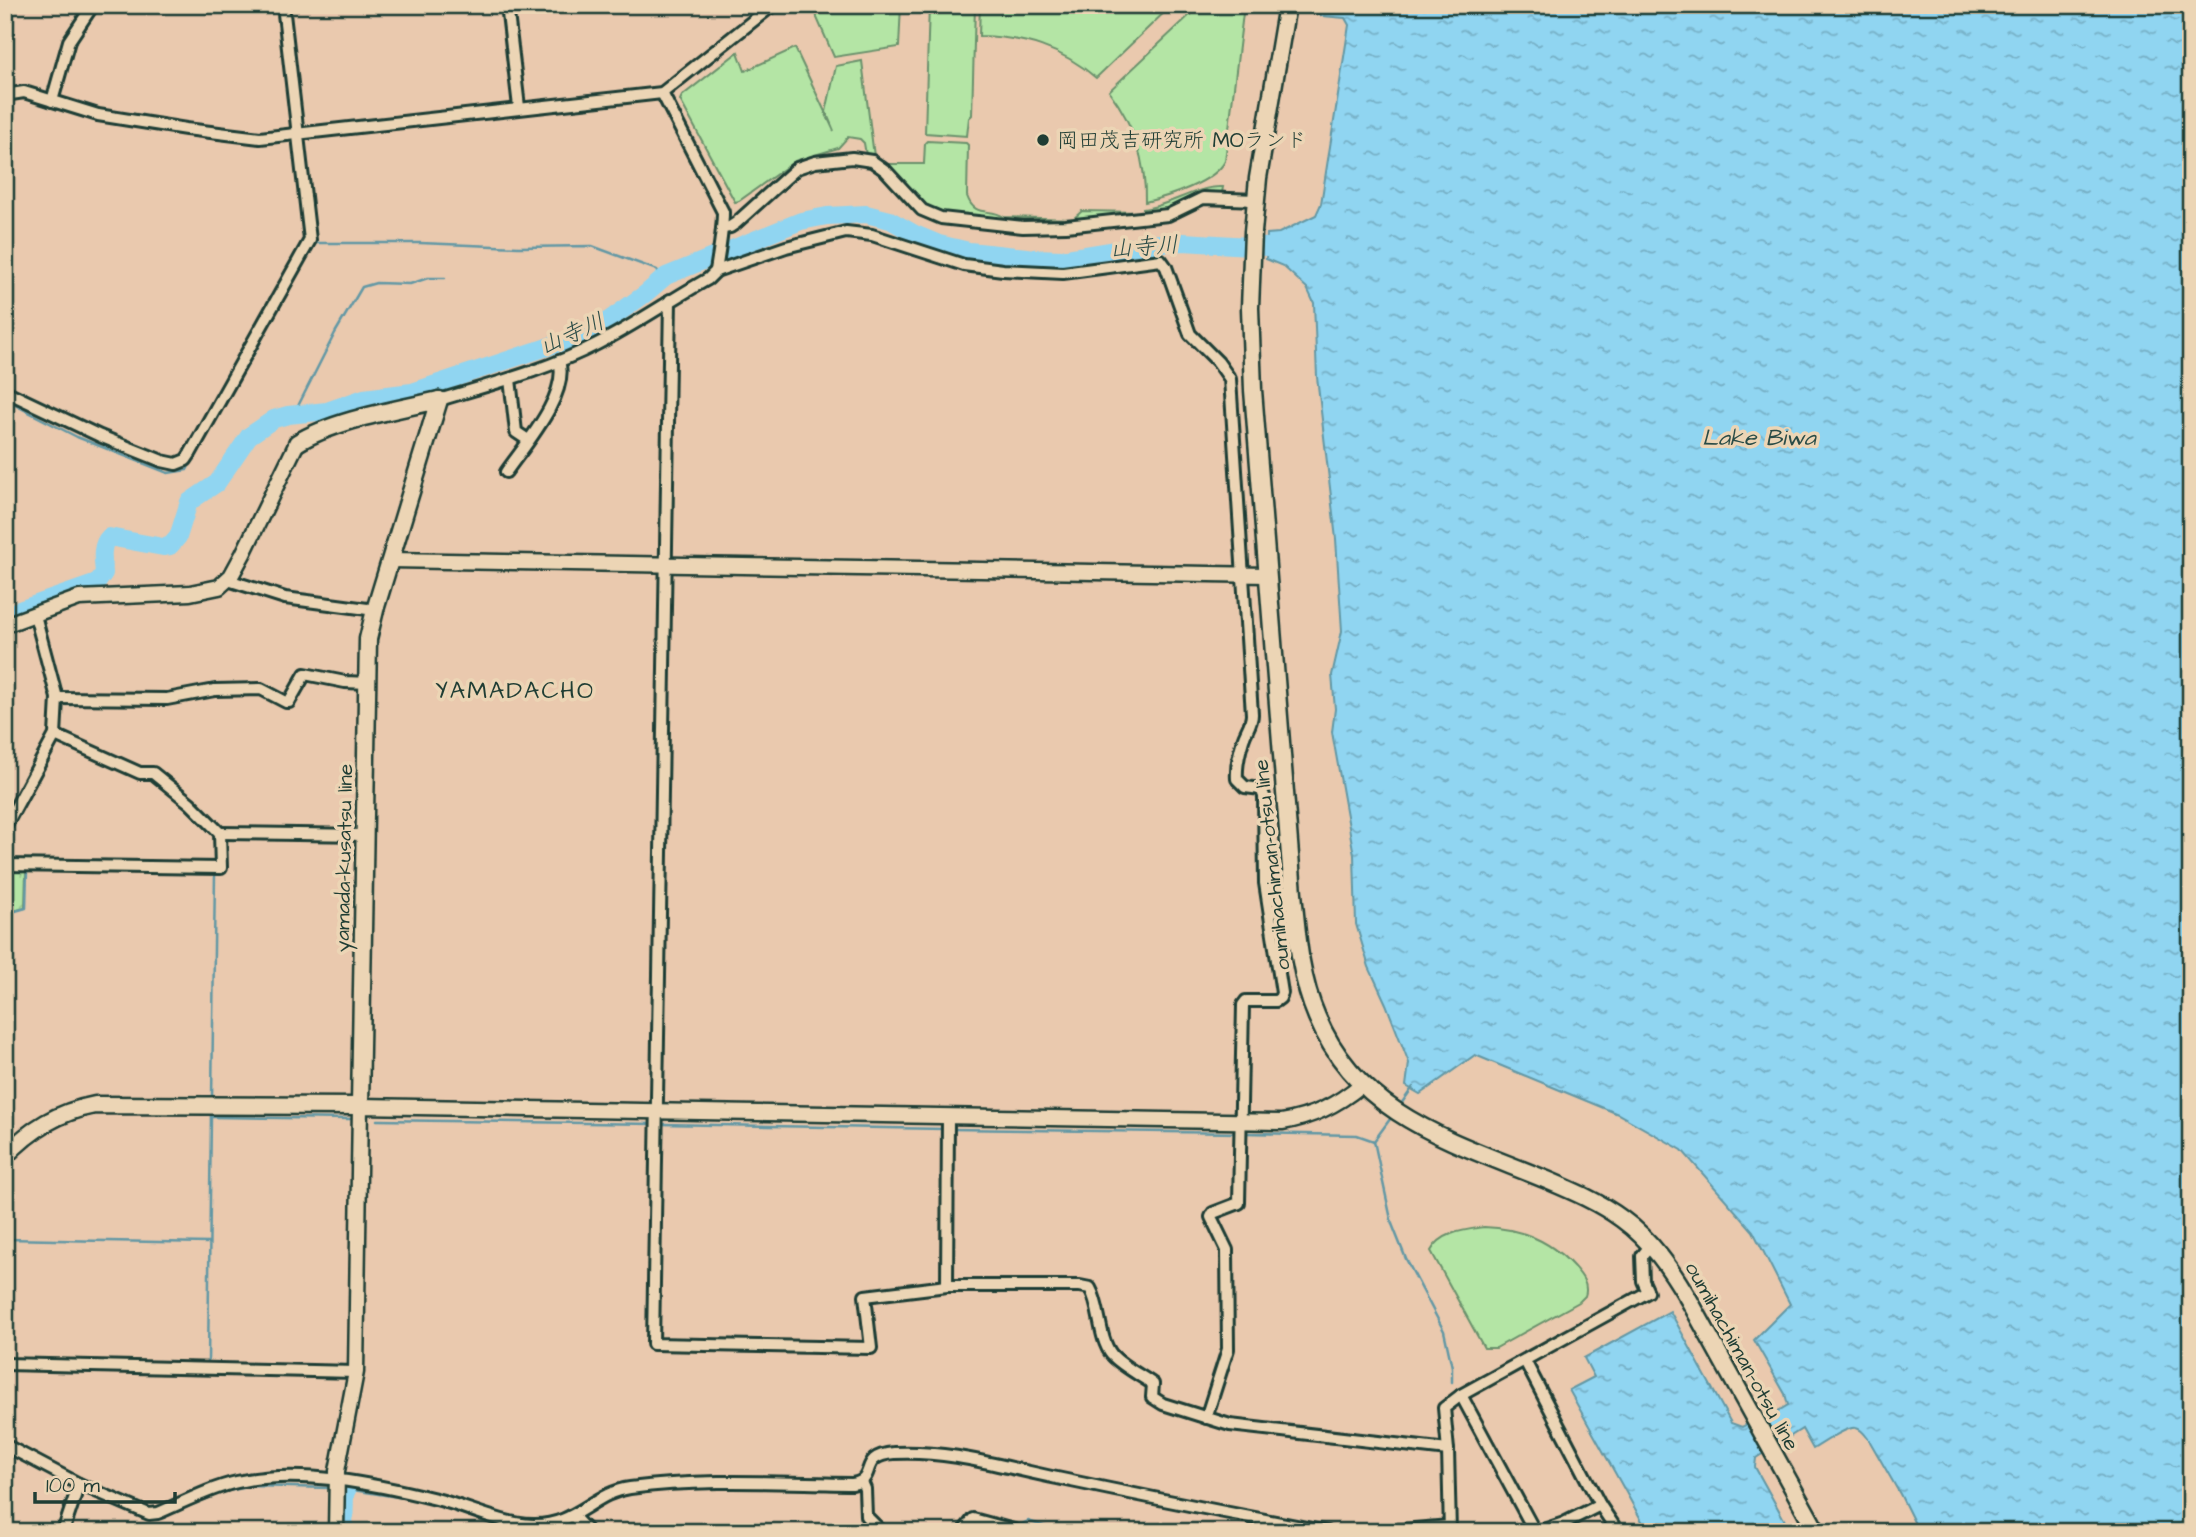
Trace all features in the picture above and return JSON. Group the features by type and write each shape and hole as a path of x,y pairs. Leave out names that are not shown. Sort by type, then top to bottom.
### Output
{"main road":[{"name":"oumihachiman-otsu line","path":"1287,5 1256,201 1251,261 1251,356 1300,955 1319,1023 1343,1064 1361,1085 1396,1112 1444,1138 1590,1199 1620,1217 1651,1245 1678,1280 1817,1532"},
{"path":"297,443 311,434 439,400"},
{"name":"yamada-kusatsu line","path":"360,1106 369,639 375,610 439,400"},
{"path":"5,1156 42,1124 65,1113 95,1105 360,1106"}],"street":[{"path":"52,101 69,41 93,5"},
{"path":"5,391 80,427 162,461 176,464 186,460 310,240 283,5"},
{"path":"507,5 519,107"},
{"path":"5,95 24,92 98,115 260,138 662,93 773,5"},
{"path":"439,400 510,379 597,344 708,279 717,267 723,212 662,93"},
{"path":"723,228 736,223 797,168 815,162 852,158 872,161 886,171 922,210 942,218 1023,227 1066,226 1168,215 1203,198 1256,201"},
{"path":"717,267 846,232 872,234 964,265 1003,270 1063,272 1161,260 1166,267 1190,334 1218,362 1230,379 1252,713 1252,723 1243,737 1239,754 1237,779 1245,787 1261,789 1264,796 1265,883 1282,993 1276,1001 1247,1001 1244,1005 1239,1203 1213,1213 1211,1217 1227,1250 1228,1349 1206,1418"},
{"path":"670,300 653,1344 871,1348 865,1296 947,1286 1090,1288 1096,1297 1102,1331 1112,1354 1153,1384 1152,1397 1163,1404 1230,1425 1448,1450"},
{"path":"506,472 553,400 562,374 559,361"},
{"path":"510,379 516,432 528,440"},
{"path":"6,622 35,615 79,598 190,593 213,589 228,580 265,512 297,443"},
{"path":"391,560 1267,575"},
{"path":"228,580 285,598 375,610"},
{"path":"5,827 55,735 57,698 35,615"},
{"path":"57,698 167,699 215,690 261,689 289,702 305,674 345,682 368,683"},
{"path":"5,865 221,868 220,833 190,803 153,773 140,773 55,735"},
{"path":"220,833 365,835"},
{"path":"336,1532 337,1480 356,1372 360,1106 656,1121 1242,1130 1309,1116 1333,1106 1361,1085"},
{"path":"947,1286 948,1125"},
{"path":"1378,1532 1450,1529 1444,1408 1461,1395 1648,1292 1643,1281 1642,1256 1651,1245"},
{"path":"1525,1361 1600,1505 1618,1532"},
{"path":"5,1364 356,1372"},
{"path":"1461,1395 1536,1532 1564,1523 1600,1505"},
{"path":"5,1445 79,1484 149,1514 158,1513 236,1482 278,1478 337,1480 436,1499 512,1522 554,1524 573,1516 606,1495 628,1488 719,1481 862,1482 866,1479 873,1460 886,1454 944,1453 1160,1500 1328,1532"},
{"path":"862,1482 865,1489 866,1517 882,1532"},
{"path":"63,1532 79,1484"},
{"path":"573,1516 588,1532"},
{"path":"963,1532 973,1519 1021,1532"}],"green space":[{"path":"816,5 901,5 899,47 834,57 817,18"},
{"path":"929,5 975,5 972,115 969,118 967,136 925,133"},
{"path":"980,5 1172,5 1096,78 1070,59 1041,46 1011,39 979,36"},
{"path":"1219,5 1244,5 1225,161 1220,169 1201,182 1145,202 1141,157 1137,144 1132,130 1109,91 1194,11 1206,12"},
{"path":"795,48 834,131 826,112 836,66 862,61 874,156 866,155 864,143 860,139 848,137 838,148 795,161 735,202 680,100 738,52 745,71"},
{"path":"927,141 966,143 967,196 970,203 974,208 1004,217 1073,219 1082,211 1143,212 1143,209 1203,190 1223,187 1222,193 1202,193 1166,211 1079,221 1005,219 940,213 919,202 889,164 924,164"},
{"path":"5,869 26,871 25,908 5,913"},
{"path":"1484,1227 1522,1233 1555,1250 1582,1277 1586,1288 1585,1296 1579,1302 1496,1348 1484,1348 1431,1251 1447,1236"}],"water":[{"name":"Lake Biwa","path":"1317,5 2191,5 2191,1532 1919,1532 1869,1440 1862,1431 1852,1428 1813,1449 1802,1429 1756,1458 1755,1467 1791,1532 1648,1532 1569,1390 1594,1377 1584,1358 1670,1311 1731,1423 1742,1427 1766,1414 1768,1417 1788,1405 1785,1394 1754,1340 1790,1304 1753,1231 1682,1150 1618,1114 1475,1055 1420,1094 1406,1086 1409,1063 1369,967 1356,924 1354,855 1332,732 1335,709 1332,675 1342,631 1336,539 1317,377 1314,303 1307,288 1283,266 1266,259 1267,234 1279,233 1316,215 1321,204 1349,25 1345,18 1317,13"}],"waterway":[{"name":"山寺川","path":"5,615 97,583 104,573 103,549 109,537 170,546 178,537 189,502 217,483 249,436 274,419 327,411 364,398 412,392 574,338 599,327 666,276 801,221 827,216 866,214 890,220 939,244 969,251 1036,258 1061,259 1160,243 1267,247 1289,243"},
{"path":"300,268 315,243 592,246 657,270 663,279"},
{"path":"294,414 362,287 376,283 410,284 428,278 445,278"},
{"path":"198,451 275,313"},
{"path":"5,400 77,437 168,473 187,470 194,456"},
{"path":"5,914 26,908 27,870"},
{"path":"212,1098 215,873"},
{"path":"1401,1104 1413,1087"},
{"path":"208,1361 211,1114"},
{"path":"1374,1141 1393,1115"},
{"path":"211,1117 350,1119"},
{"path":"377,1120 654,1124"},
{"path":"661,1124 945,1129"},
{"path":"951,1129 1239,1133"},
{"path":"1245,1133 1357,1135 1374,1141"},
{"path":"1374,1141 1392,1224 1406,1259 1444,1331 1452,1367 1452,1382"},
{"path":"5,1239 209,1243"},
{"path":"167,1515 223,1492 253,1486 330,1488"},
{"path":"340,1488 417,1500"},
{"path":"344,1532 345,1494 348,1488"},
{"path":"105,1501 150,1519"},
{"path":"430,1503 499,1526 531,1532"},
{"path":"1016,1527 1028,1521 1062,1532"},
{"path":"547,1532 580,1528"},
{"path":"591,1528 601,1532"}],"place":[{"name":"岡田茂吉研究所 MOランド","path":"1043,140"}],"district":[{"name":"YAMADACHO","path":"515,691"}]}
